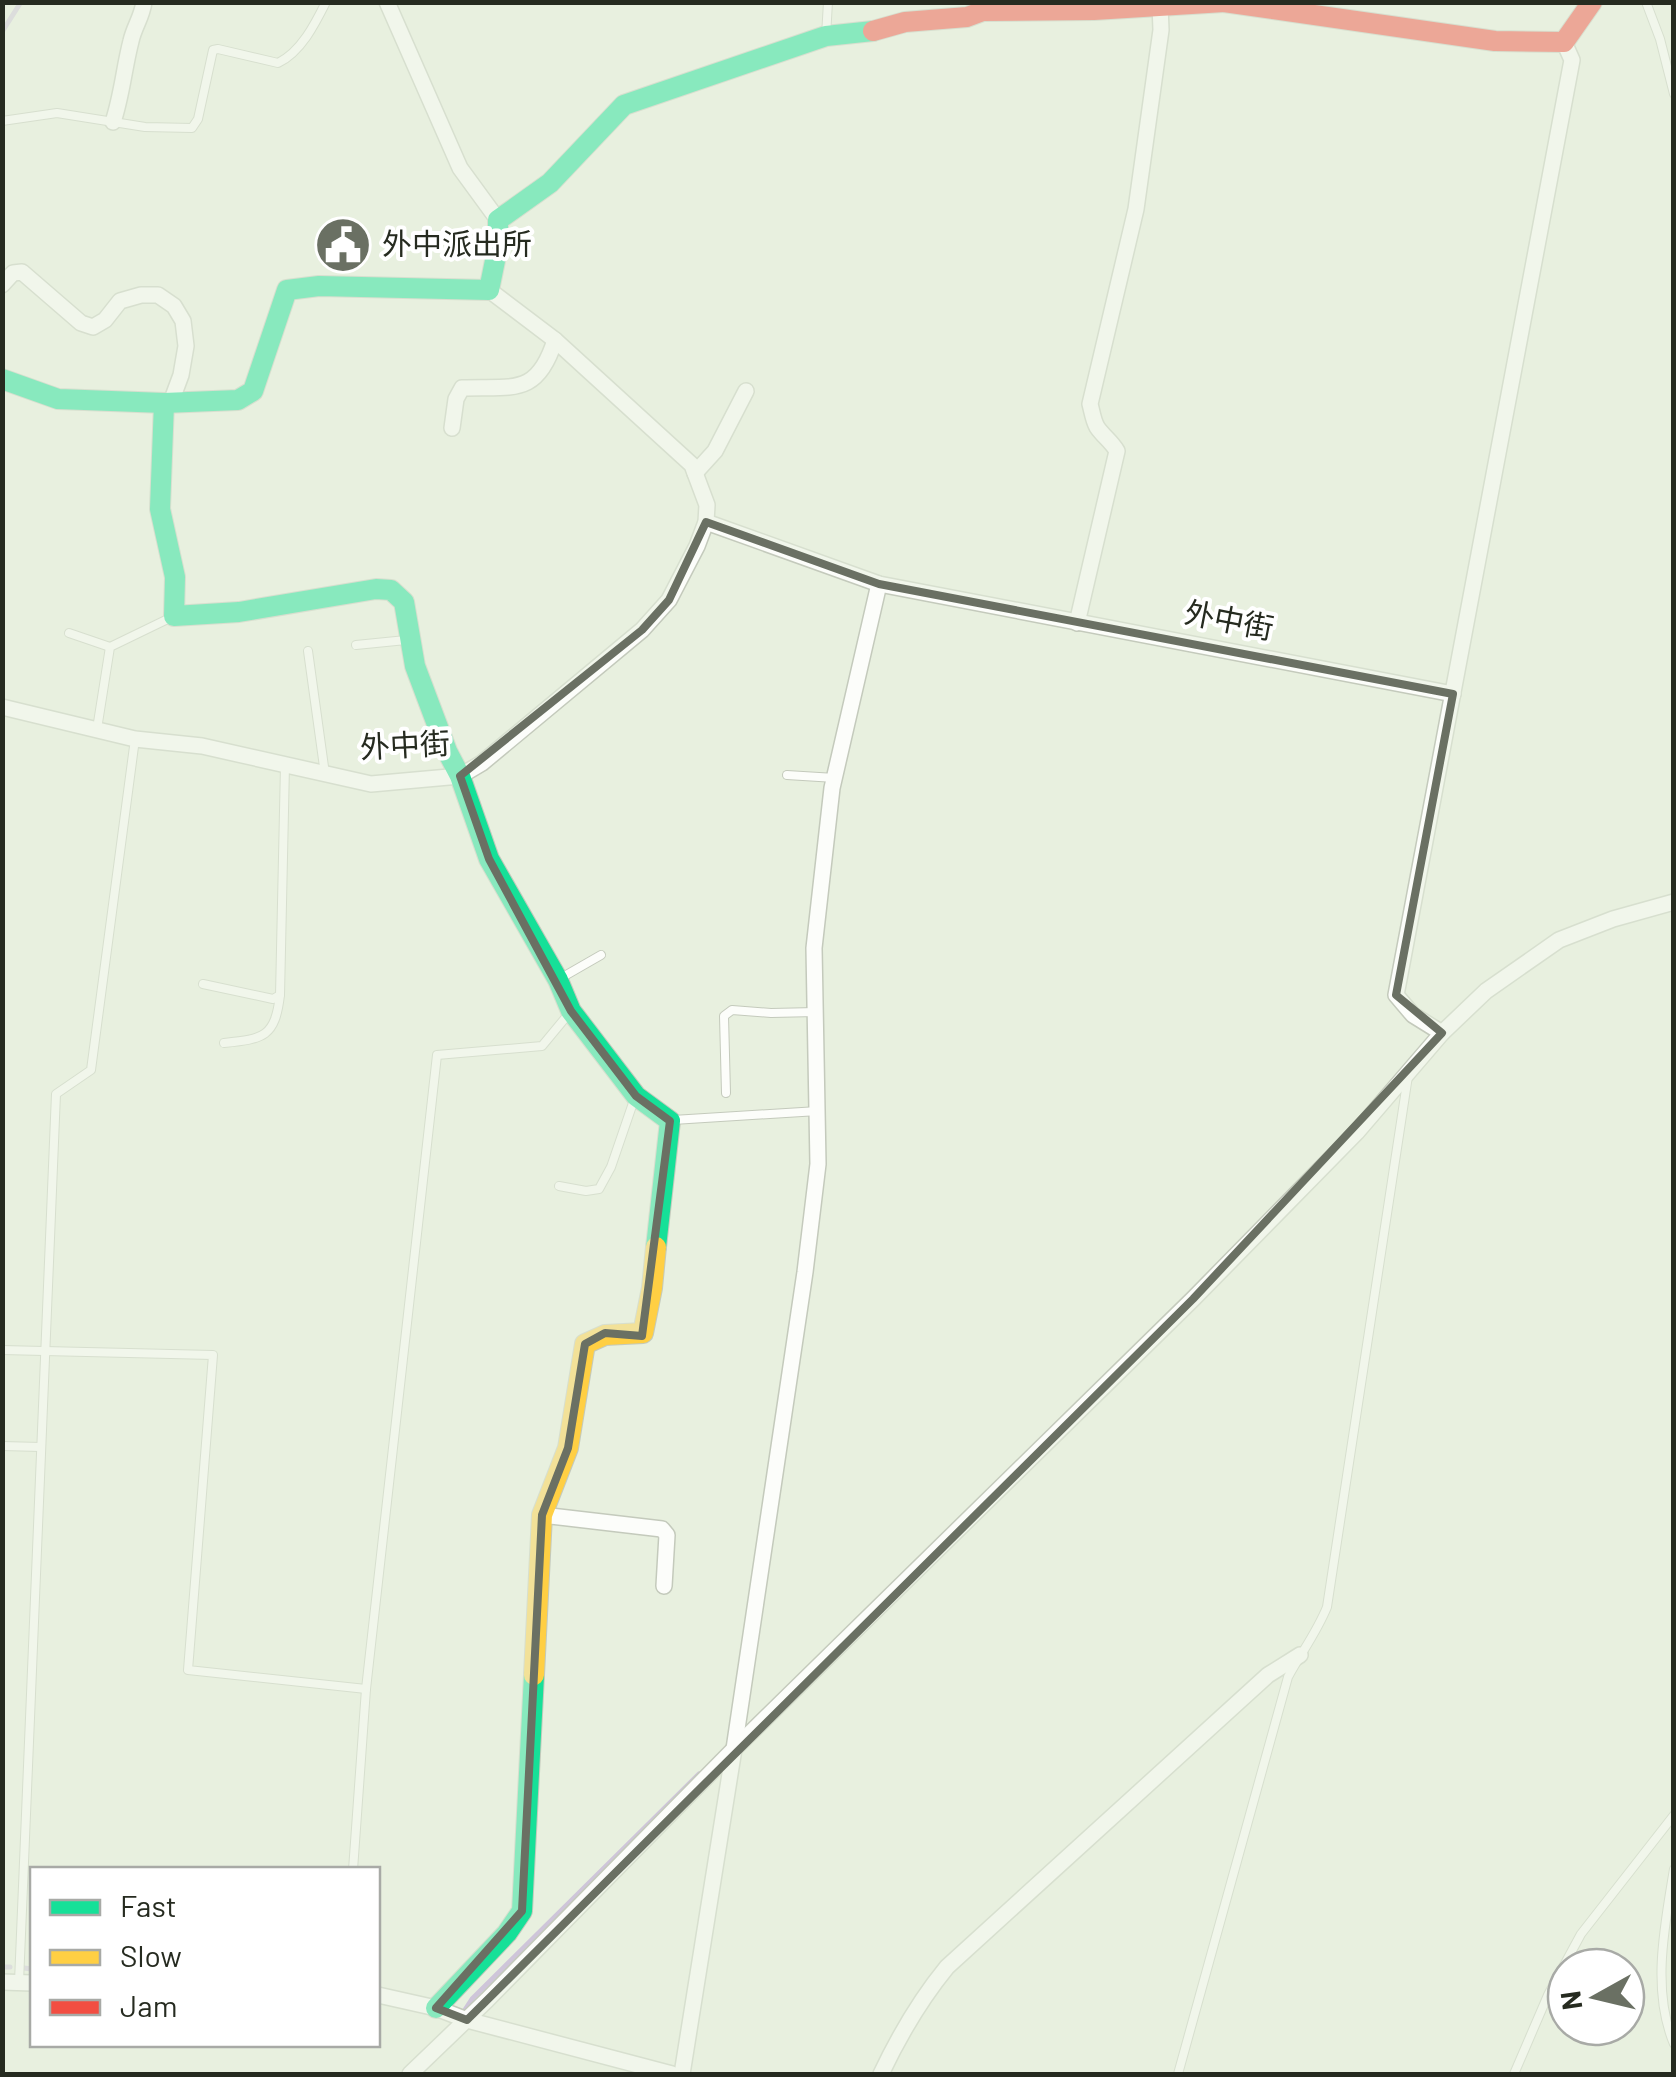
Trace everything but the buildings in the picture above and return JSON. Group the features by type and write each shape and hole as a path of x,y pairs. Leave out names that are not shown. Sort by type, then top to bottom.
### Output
{"street":[{"path":"114,122 130,42 144,2"},
{"path":"387,2 460,168 498,220 490,290"},
{"path":"1564,42 1592,2"},
{"path":"498,220 550,183 624,105 826,36 881,30 904,22 968,17 983,12 1221,3 1495,41 1564,42"},
{"path":"1077,623 1117,451 1095,424 1090,404 1136,209 1161,30 1160,5"},
{"path":"1442,1032 1413,1015 1396,995 1572,60 1564,42"},
{"path":"2,286 12,273 22,272 81,322 92,326 105,320 120,302 142,295 158,295 174,306 182,321 186,346 182,375 168,402 160,509 175,578 174,616 239,612 376,589 391,590 404,602 415,666 490,860 558,980 571,1012 636,1096 670,1121 652,1288 643,1333 605,1334 585,1344 568,1448 542,1515 522,1910 507,1932 436,2008"},
{"path":"2,379 58,399 238,400 253,391 287,290 319,286 490,290 555,340 692,465 707,505 706,522"},
{"path":"452,428 456,399 462,388 518,388 532,380 549,360 555,340"},
{"path":"695,473 715,451 746,391"},
{"name":"外中街","path":"2,707 135,739 202,746 371,784 460,776 482,764 642,630 668,600 706,522 879,584 1454,694"},
{"path":"682,2074 734,1749 818,1164 814,948 835,778 879,584"},
{"path":"410,2074 734,1749 1193,1299 1357,1132 1442,1032 1486,991 1559,940 1674,902"},
{"path":"542,1515 662,1529 666,1535 664,1586"},
{"path":"882,2074 914,2012 947,1967 1268,1674 1300,1655"},
{"path":"380,1995 672,2074"}],"lane":[{"path":"2,122 57,113 145,127 192,128 198,119 213,50 278,63 286,60 310,32 326,2"},
{"path":"826,36 828,2"},
{"path":"1646,2 1674,94"},
{"path":"69,633 110,647 174,616"},
{"path":"356,646 411,639"},
{"path":"97,730 110,647"},
{"path":"308,651 325,774"},
{"path":"18,1982 56,1094 91,1070 135,739"},
{"path":"224,1043 256,1040 269,1033 278,1014 285,765"},
{"path":"787,774 835,778"},
{"path":"558,980 601,955"},
{"path":"202,984 273,999 280,995"},
{"path":"726,1093 724,1016 732,1010 816,1012"},
{"path":"353,1867 366,1689 437,1055 542,1046 571,1012"},
{"path":"1178,2074 1288,1677 1327,1607 1409,1071"},
{"path":"559,1186 586,1192 599,1189 611,1167 636,1096"},
{"path":"670,1121 818,1111"},
{"path":"2,1350 213,1355 188,1670 366,1689"},
{"path":"2,1446 41,1446"},
{"path":"1514,2074 1548,1996 1582,1934 1674,1816"},
{"path":"1674,1868 1662,1943 1662,1984 1674,2044"}],"highlighted area":[{"path":"706,522 879,584 1453,694 1396,995 1442,1033 1193,1299 467,2020 436,2008 522,1911 542,1515 568,1448 585,1344 605,1333 642,1336 670,1121 636,1096 571,1011 489,859 460,776 642,630 669,600"}],"waterway":[{"path":"2,32 21,2"},
{"path":"460,2012 699,1774"},
{"path":"2,1967 10,1967"},
{"path":"24,1968 30,1969"}],"traffic: fast":[{"path":"2,379 58,399 164,403 238,400 253,391 287,290 319,286 489,290 498,246 498,220 550,183 624,105 826,36 873,31"},
{"path":"164,403 160,509 175,577 174,616 239,612 376,589 391,590 404,602 415,666 489,859 558,980 571,1011 636,1096 670,1121 656,1247"},
{"path":"436,2008 507,1933 522,1911 534,1675"}],"traffic: slow":[{"path":"534,1675 542,1515 568,1448 585,1344 605,1335 643,1333 656,1247"}],"traffic: jam":[{"path":"1224,2 1495,41 1564,42 1592,2"},
{"path":"873,31 905,22 967,17 983,11 1094,10 1224,2"}],"place":[{"name":"外中派出所","path":"343,245"}]}
